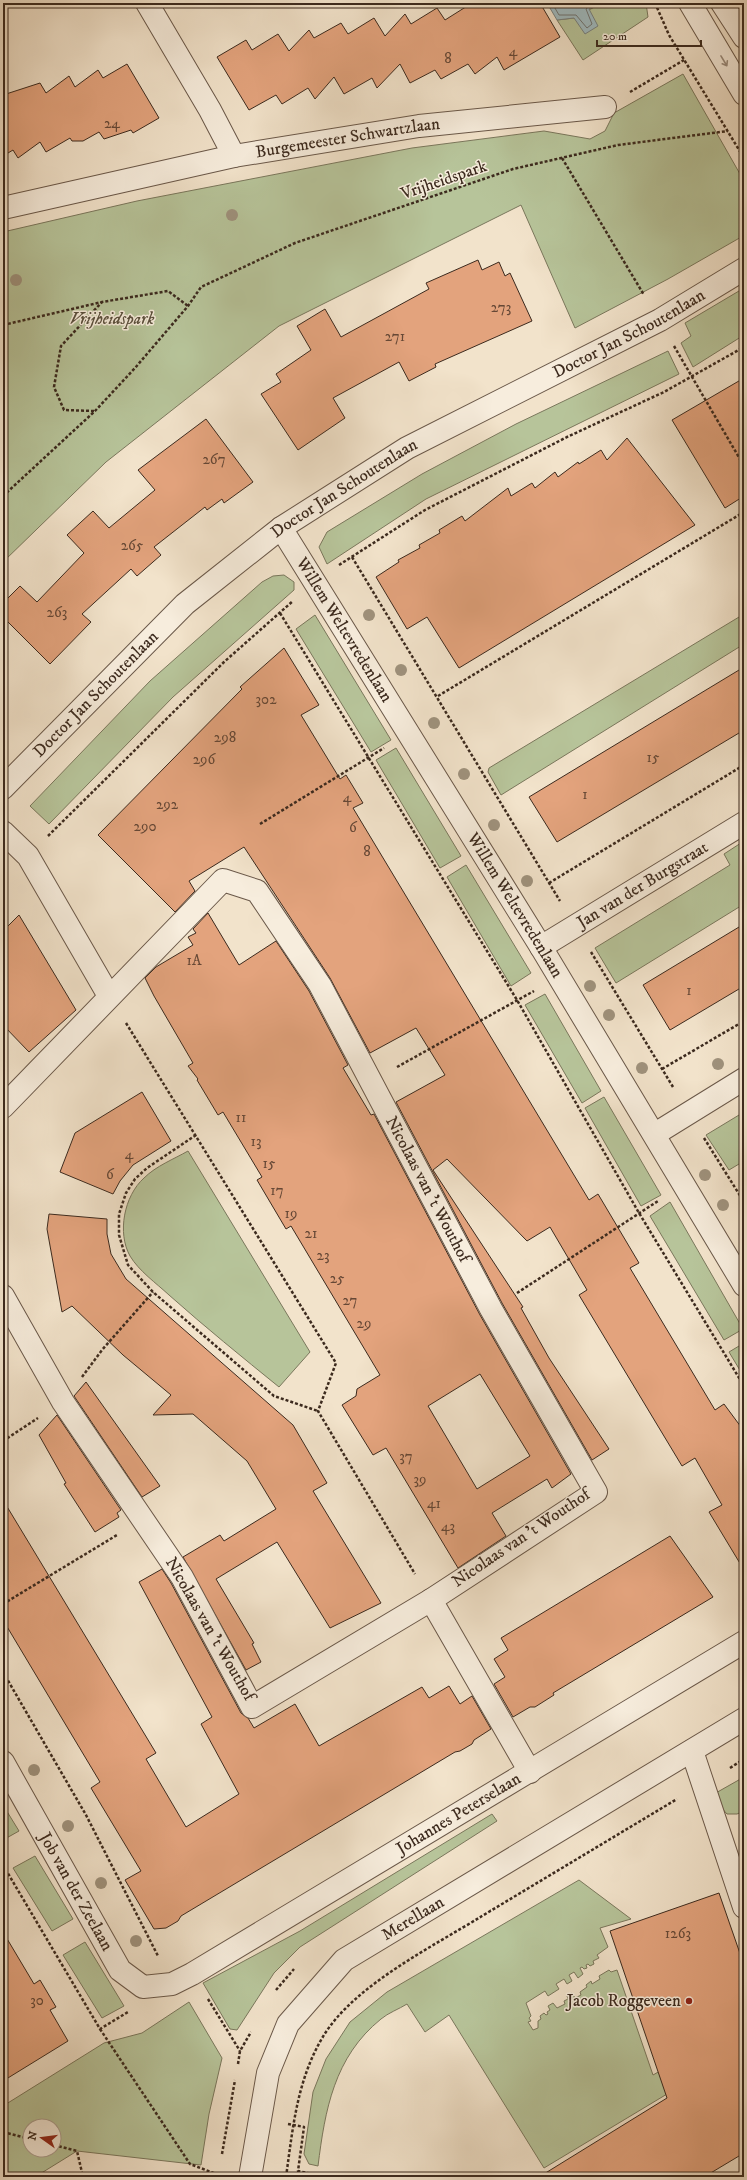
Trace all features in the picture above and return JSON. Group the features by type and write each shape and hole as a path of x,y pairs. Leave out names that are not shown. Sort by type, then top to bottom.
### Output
{"street":[{"path":"148,3 210,110 234,156"},
{"path":"690,3 744,94"},
{"path":"722,3 742,28"},
{"name":"Burgemeester Schwartzlaan","path":"3,208 234,156 419,126 605,108"},
{"name":"Doctor Jan Schoutenlaan","path":"3,788 185,604 281,528 407,448 660,320 744,269"},
{"name":"Willem Weltevredenlaan","path":"281,528 541,947 744,1285"},
{"name":"Jan van der Burgstraat","path":"541,947 744,823"},
{"path":"3,832 28,856 109,996"},
{"name":"Nicolaas van 't Wouthof","path":"3,1106 223,880 257,890 320,985 491,1309 596,1492 431,1600 252,1707 182,1577 63,1402 3,1296"},
{"path":"654,1134 744,1079"},
{"path":"431,1600 530,1772"},
{"name":"Johannes Peterselaan","path":"172,1984 192,1974 530,1772 744,1642"},
{"name":"Merellaan","path":"250,2177 268,2073 288,2024 344,1960 744,1719"},
{"path":"692,1751 744,1907"},
{"name":"Job van der Zeelaan","path":"3,1762 120,1970 143,1987 172,1984"}],"path":[{"path":"3,8 15,3"},
{"path":"652,3 656,7"},
{"path":"655,3 684,60 744,158"},
{"path":"605,108 684,60"},
{"name":"Vrijheidspark","path":"3,496 95,411 136,368 188,306 201,287 295,243 514,170 618,145 728,131"},
{"path":"562,158 660,320 691,377 744,466"},
{"path":"3,325 102,302 168,291 188,306"},
{"path":"95,411 64,410 54,387 61,346 102,302"},
{"path":"438,696 744,512"},
{"path":"352,557 438,696 575,926 744,1202"},
{"path":"280,613 517,1000 638,1213 744,1386"},
{"path":"260,824 408,732"},
{"path":"549,883 744,765"},
{"path":"370,1082 559,977"},
{"path":"109,996 336,1363 318,1411"},
{"path":"662,1069 744,1021"},
{"path":"196,1136 162,1157 135,1179 126,1193 119,1214 119,1235 128,1265 153,1292 274,1396 318,1411 431,1600"},
{"path":"491,1309 684,1184"},
{"path":"3,1441 63,1402 102,1350 153,1292"},
{"path":"3,1604 143,1519"},
{"path":"3,1672 86,1815 172,1984"},
{"name":"Merellaan","path":"286,2177 298,2098 306,2069 324,2035 341,2013 358,1995 425,1951 744,1759"},
{"path":"3,1865 100,2030 190,2164 219,2176 220,2168"},
{"path":"192,1974 240,2052 237,2066"},
{"path":"100,2030 133,2009"},
{"path":"221,2161 236,2073"},
{"path":"3,2132 22,2137"},
{"path":"62,2147 77,2151 83,2177"}],"green space":[{"path":"602,3 646,3 648,17 583,60 557,20 574,18"},
{"name":"Vrijheidspark","path":"683,74 744,181 743,236 668,279 575,328 521,205 279,326 106,462 3,562 3,232 137,201 412,148 544,131 590,139 605,131 614,113"},
{"path":"744,288 744,335 693,367 681,343 691,336 685,323"},
{"path":"668,351 679,374 426,499 327,564 319,547 327,532 422,474 516,424"},
{"path":"284,575 294,582 294,590 173,697 49,824 30,806 150,681 262,582 273,576"},
{"path":"744,614 744,644 501,795 488,772 489,768"},
{"path":"315,615 391,740 371,752 296,629"},
{"path":"396,748 461,856 440,868 376,760"},
{"path":"744,841 744,904 616,983 595,948 730,865 724,854"},
{"path":"466,865 531,973 511,986 447,877"},
{"path":"545,994 601,1091 582,1103 525,1005"},
{"path":"604,1097 661,1195 641,1206 585,1108"},
{"path":"744,1112 744,1161 729,1170 706,1135"},
{"path":"188,1151 310,1352 279,1387 148,1277 138,1267 130,1256 126,1247 123,1226 127,1205 137,1186 154,1170"},
{"path":"670,1202 743,1329 724,1340 650,1216"},
{"path":"744,1343 744,1377 729,1352"},
{"path":"744,1777 744,1811 737,1814 727,1814 719,1805 714,1794"},
{"path":"3,1805 19,1831 3,1840"},
{"path":"492,1814 497,1821 300,1947 274,1973 237,2030 230,2029 203,1983 300,1931"},
{"path":"35,1856 73,1919 52,1931 13,1868"},
{"path":"579,1880 631,1919 600,1928 608,1947 597,1955 599,1958 593,1961 594,1964 590,1966 588,1964 586,1965 587,1968 584,1969 582,1967 580,1968 583,1974 578,1978 574,1972 569,1975 572,1981 567,1984 564,1979 556,1984 559,1989 548,1996 545,1991 526,2003 531,2016 529,2018 531,2021 528,2022 533,2030 538,2028 538,2021 541,2019 540,2016 544,2013 546,2015 548,2014 547,2012 550,2010 548,2006 553,2003 557,2008 565,2004 564,2001 568,1999 567,1996 572,1993 575,1998 581,1995 580,1992 587,1987 586,1985 591,1981 592,1984 600,1979 599,1976 609,1970 611,1972 617,1970 653,2075 660,2071 682,2085 544,2168 449,2015 425,2032 407,2004 381,2019 365,2034 352,2050 342,2067 334,2086 324,2125 318,2166 309,2164 304,2154 313,2092 326,2059 350,2022 387,1992"},
{"path":"85,1942 124,2006 102,2018 63,1955"},
{"path":"189,2002 222,2058 209,2114 201,2165 77,2151 35,2177 3,2177 3,2106 104,2043 142,2033"}],"water":[{"path":"547,3 602,3 589,9 598,26 585,34 574,18 557,20"}],"building":[{"path":"472,3 540,3 560,37 504,70 497,57 475,74 468,64 441,79 435,70 410,83 400,64 377,88 372,78 344,94 334,77 315,99 308,88 282,104 276,95 249,110 217,57 246,40 252,50 278,34 289,51 309,30 314,38 341,23 348,34 374,18 385,36 405,14 411,24 437,8 445,20"},
{"path":"127,64 159,118 133,133 131,130 104,139 99,132 83,141 72,141 70,138 46,152 40,142 18,158 13,150 3,156 3,95 40,83 46,93 69,76 75,87 98,70 103,78"},
{"path":"478,260 482,270 499,262 505,276 510,273 532,321 435,364 436,367 409,381 399,362 333,398 345,418 298,450 261,394 281,382 276,374 311,350 297,326 325,309 341,337 429,289 426,283"},
{"path":"744,378 744,496 725,508 672,420"},
{"path":"206,419 253,482 224,503 222,499 207,510 205,507 154,547 161,555 137,576 131,569 82,614 91,622 50,664 3,617 3,603 20,586 37,602 84,553 67,535 93,511 109,528 155,490 138,470"},
{"path":"627,438 695,525 459,668 427,617 407,629 376,577 399,562 398,560 420,548 419,545 440,533 439,530 462,516 465,521 508,488 511,496 532,483 535,488 555,472 558,477 578,462 579,464 601,450 607,460"},
{"path":"284,648 319,705 301,715 340,779 346,775 363,803 353,808 589,1200 598,1194 639,1263 630,1268 715,1410 724,1404 744,1431 744,1570 709,1512 722,1505 695,1458 682,1466 579,1295 587,1290 550,1227 527,1241 447,1159 433,1170 523,1307 521,1308 549,1358 609,1449 592,1460 502,1303 396,1102 445,1075 416,1028 370,1053 330,978 244,847 189,881 195,891 175,912 98,835 242,689 240,687"},
{"path":"744,667 744,730 557,842 529,797"},
{"path":"208,913 239,965 276,941 309,991 348,1065 343,1068 371,1115 374,1114 480,1315 571,1474 552,1488 547,1479 492,1513 506,1536 458,1568 386,1448 373,1455 342,1405 356,1396 357,1389 380,1375 291,1226 286,1229 257,1180 262,1177 223,1112 218,1115 197,1080 198,1079 188,1066 193,1063 145,978 156,967 193,945 188,937 196,933 193,929","holes":["480,1374 530,1456 477,1489 428,1406"]},
{"path":"19,915 76,1010 29,1052 3,1025 3,931"},
{"path":"744,924 744,986 670,1030 643,985"},
{"path":"142,1092 171,1141 133,1165 120,1181 113,1194 60,1172 75,1133"},
{"path":"49,1214 107,1219 107,1234 111,1254 126,1279 293,1425 327,1483 313,1491 381,1603 330,1628 277,1542 216,1579 254,1643 252,1644 261,1662 246,1670 183,1557 220,1535 224,1541 276,1509 247,1461 193,1414 153,1415 171,1395 123,1355 72,1306 62,1312 47,1229"},
{"path":"86,1382 160,1486 142,1497 74,1396"},
{"path":"57,1415 121,1510 117,1513 119,1517 95,1532 64,1484 66,1483 39,1435"},
{"path":"3,1500 156,1753 146,1759 186,1827 239,1794 201,1724 212,1717 139,1582 162,1569 241,1713 248,1718 254,1728 295,1704 319,1746 422,1687 429,1698 449,1686 460,1704 472,1696 491,1729 474,1740 472,1744 460,1751 455,1752 181,1916 178,1921 166,1928 154,1929 125,1880 141,1871 91,1788 100,1782 3,1620"},
{"path":"670,1536 713,1597 553,1693 554,1695 535,1707 530,1707 513,1717 494,1684 505,1677 494,1659 508,1650 501,1638"},
{"path":"719,1893 744,1965 744,2153 704,2177 539,2177 667,2098 610,1931"},
{"path":"3,1932 34,1984 40,1980 56,2007 50,2010 68,2041 3,2081"}],"place":[{"name":"Jacob Roggeveen","path":"689,2001"}]}
